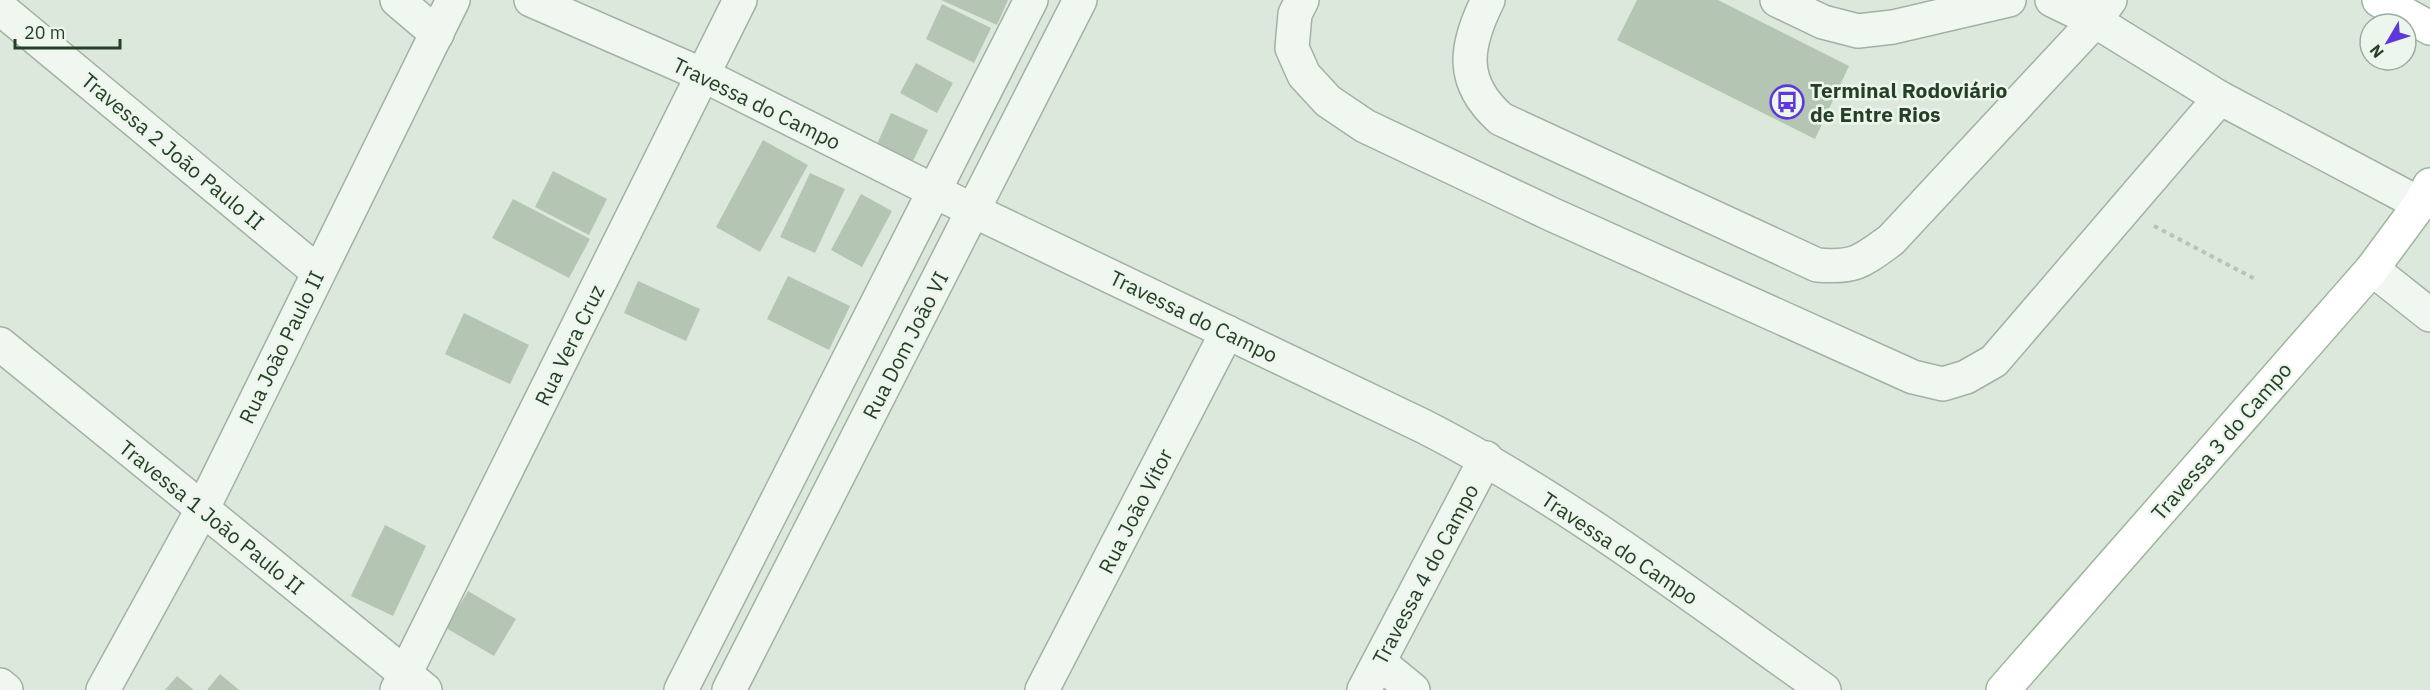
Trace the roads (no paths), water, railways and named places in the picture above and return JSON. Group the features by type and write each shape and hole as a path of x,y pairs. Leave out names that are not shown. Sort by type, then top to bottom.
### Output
{"main road":[{"path":"2379,0 2430,28"},
{"name":"Travessa 3 do Campo","path":"2003,690 2372,269 2425,194"}],"street":[{"path":"397,0 437,33"},
{"name":"Rua João Paulo II","path":"103,690 202,510 453,0"},
{"name":"Travessa do Campo","path":"531,0 703,75 934,192 1486,458 1576,516 1824,690"},
{"name":"Rua Vera Cruz","path":"409,685 740,0"},
{"name":"Rua Dom João VI","path":"681,690 1031,0"},
{"name":"Rua Dom João VI","path":"729,690 1080,0"},
{"path":"1302,0 1295,14 1292,48 1304,75 1328,101 1365,126 1913,377 1943,384 1966,377 1994,361 2220,98"},
{"path":"1488,0 1475,26 1469,53 1472,81 1485,105 1501,119 1817,265 1844,267 1868,257 1891,240 2103,11"},
{"path":"1777,0 1823,22 1858,31 1893,27 2009,0"},
{"path":"2052,0 2103,11 2220,98 2425,194"},
{"name":"Travessa 2 João Paulo II","path":"0,8 318,272"},
{"path":"2372,269 2430,315"},
{"name":"Rua João Vitor","path":"1042,690 1227,332"},
{"name":"Travessa 1 João Paulo II","path":"0,344 202,510 409,685"},
{"name":"Travessa 4 do Campo","path":"1372,676 1486,458"},
{"path":"1372,676 1413,690"},
{"path":"0,685 6,690"}],"place":[{"name":"Terminal Rodoviário de Entre Rios","path":"1787,102"}]}
